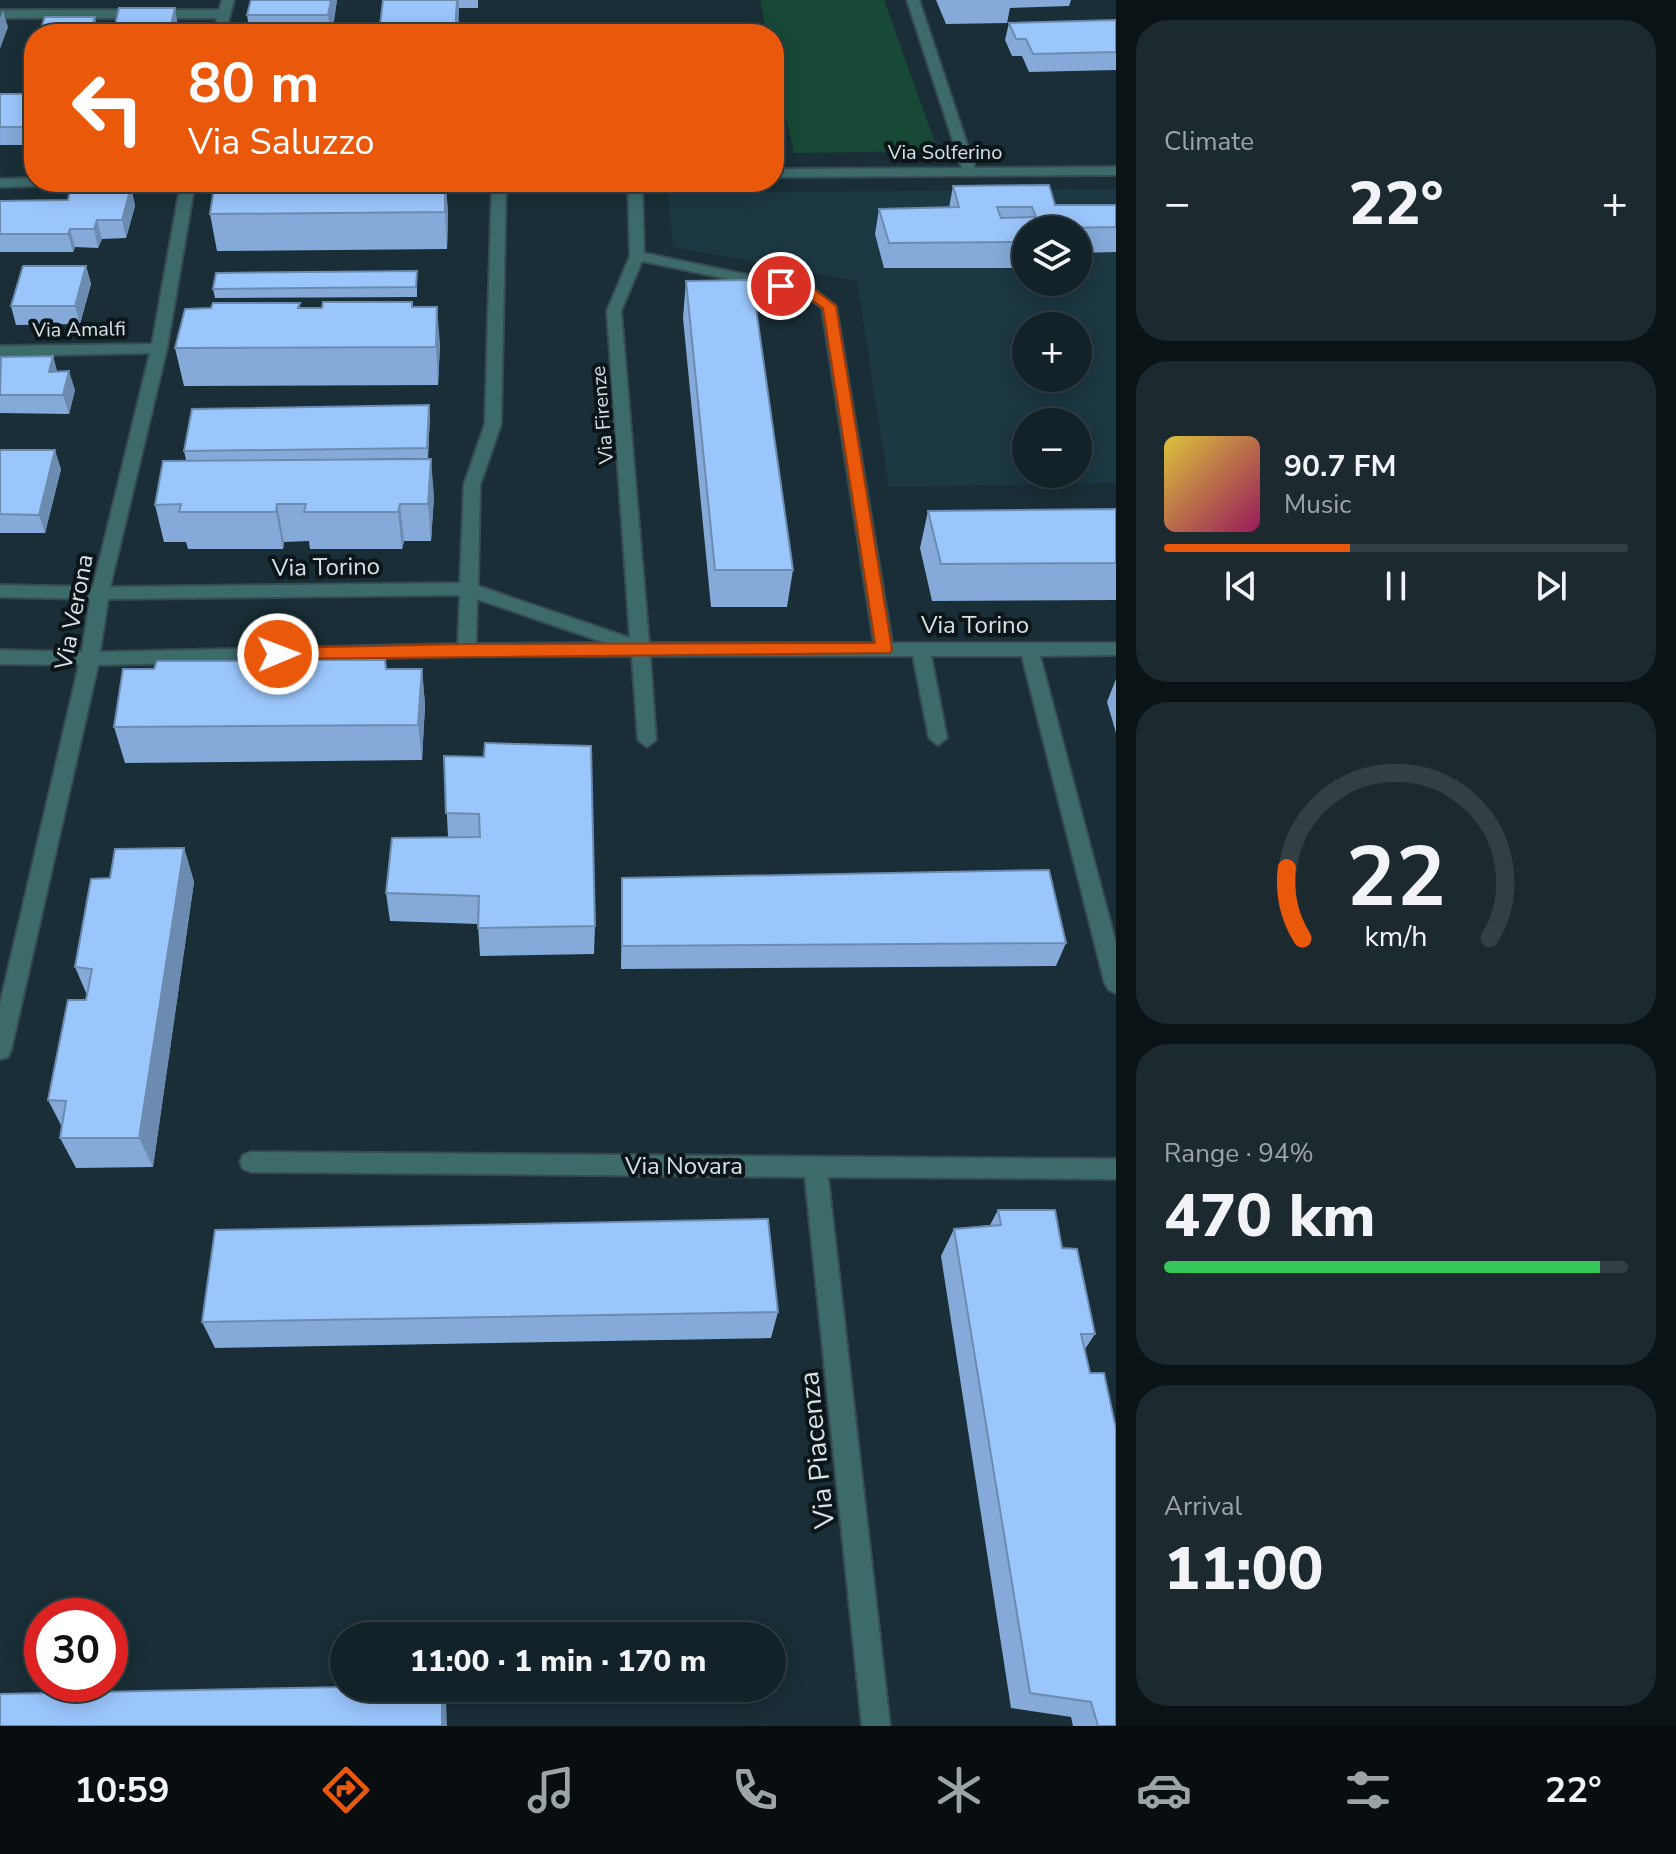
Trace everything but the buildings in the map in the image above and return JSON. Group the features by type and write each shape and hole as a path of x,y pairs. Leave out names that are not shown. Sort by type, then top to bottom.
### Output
{"street":[{"path":"221,24 228,0"},
{"path":"913,0 970,172"},
{"path":"0,14 223,14"},
{"name":"Via Solferino","path":"784,173 1116,171"},
{"path":"0,183 24,182"},
{"name":"Via Verona","path":"0,1050 90,659 100,593 159,348 186,192"},
{"path":"467,650 472,485 493,424 499,192"},
{"name":"Via Firenze","path":"635,192 637,256 614,311 647,740"},
{"path":"637,256 809,292 829,306 884,649"},
{"name":"Via Amalfi","path":"0,351 159,348"},
{"name":"Via Torino","path":"0,591 100,593 468,589 642,650"},
{"path":"921,649 938,738"},
{"path":"1029,649 1116,984"},
{"name":"Via Torino","path":"0,657 90,659 467,650 1116,649"},
{"name":"Via Novara","path":"251,1162 1116,1169"},
{"name":"Via Piacenza","path":"815,1167 876,1726"}],"shaded area":[{"path":"1116,189 1116,483 1092,483 1092,408 1012,408 1012,485 889,487 857,281 673,247 668,193"}],"green space":[{"path":"760,0 884,0 938,151 794,153 784,108 784,24 765,24"}],"route":[{"path":"278,654 467,650 884,649 829,306 809,292 781,286"}]}
